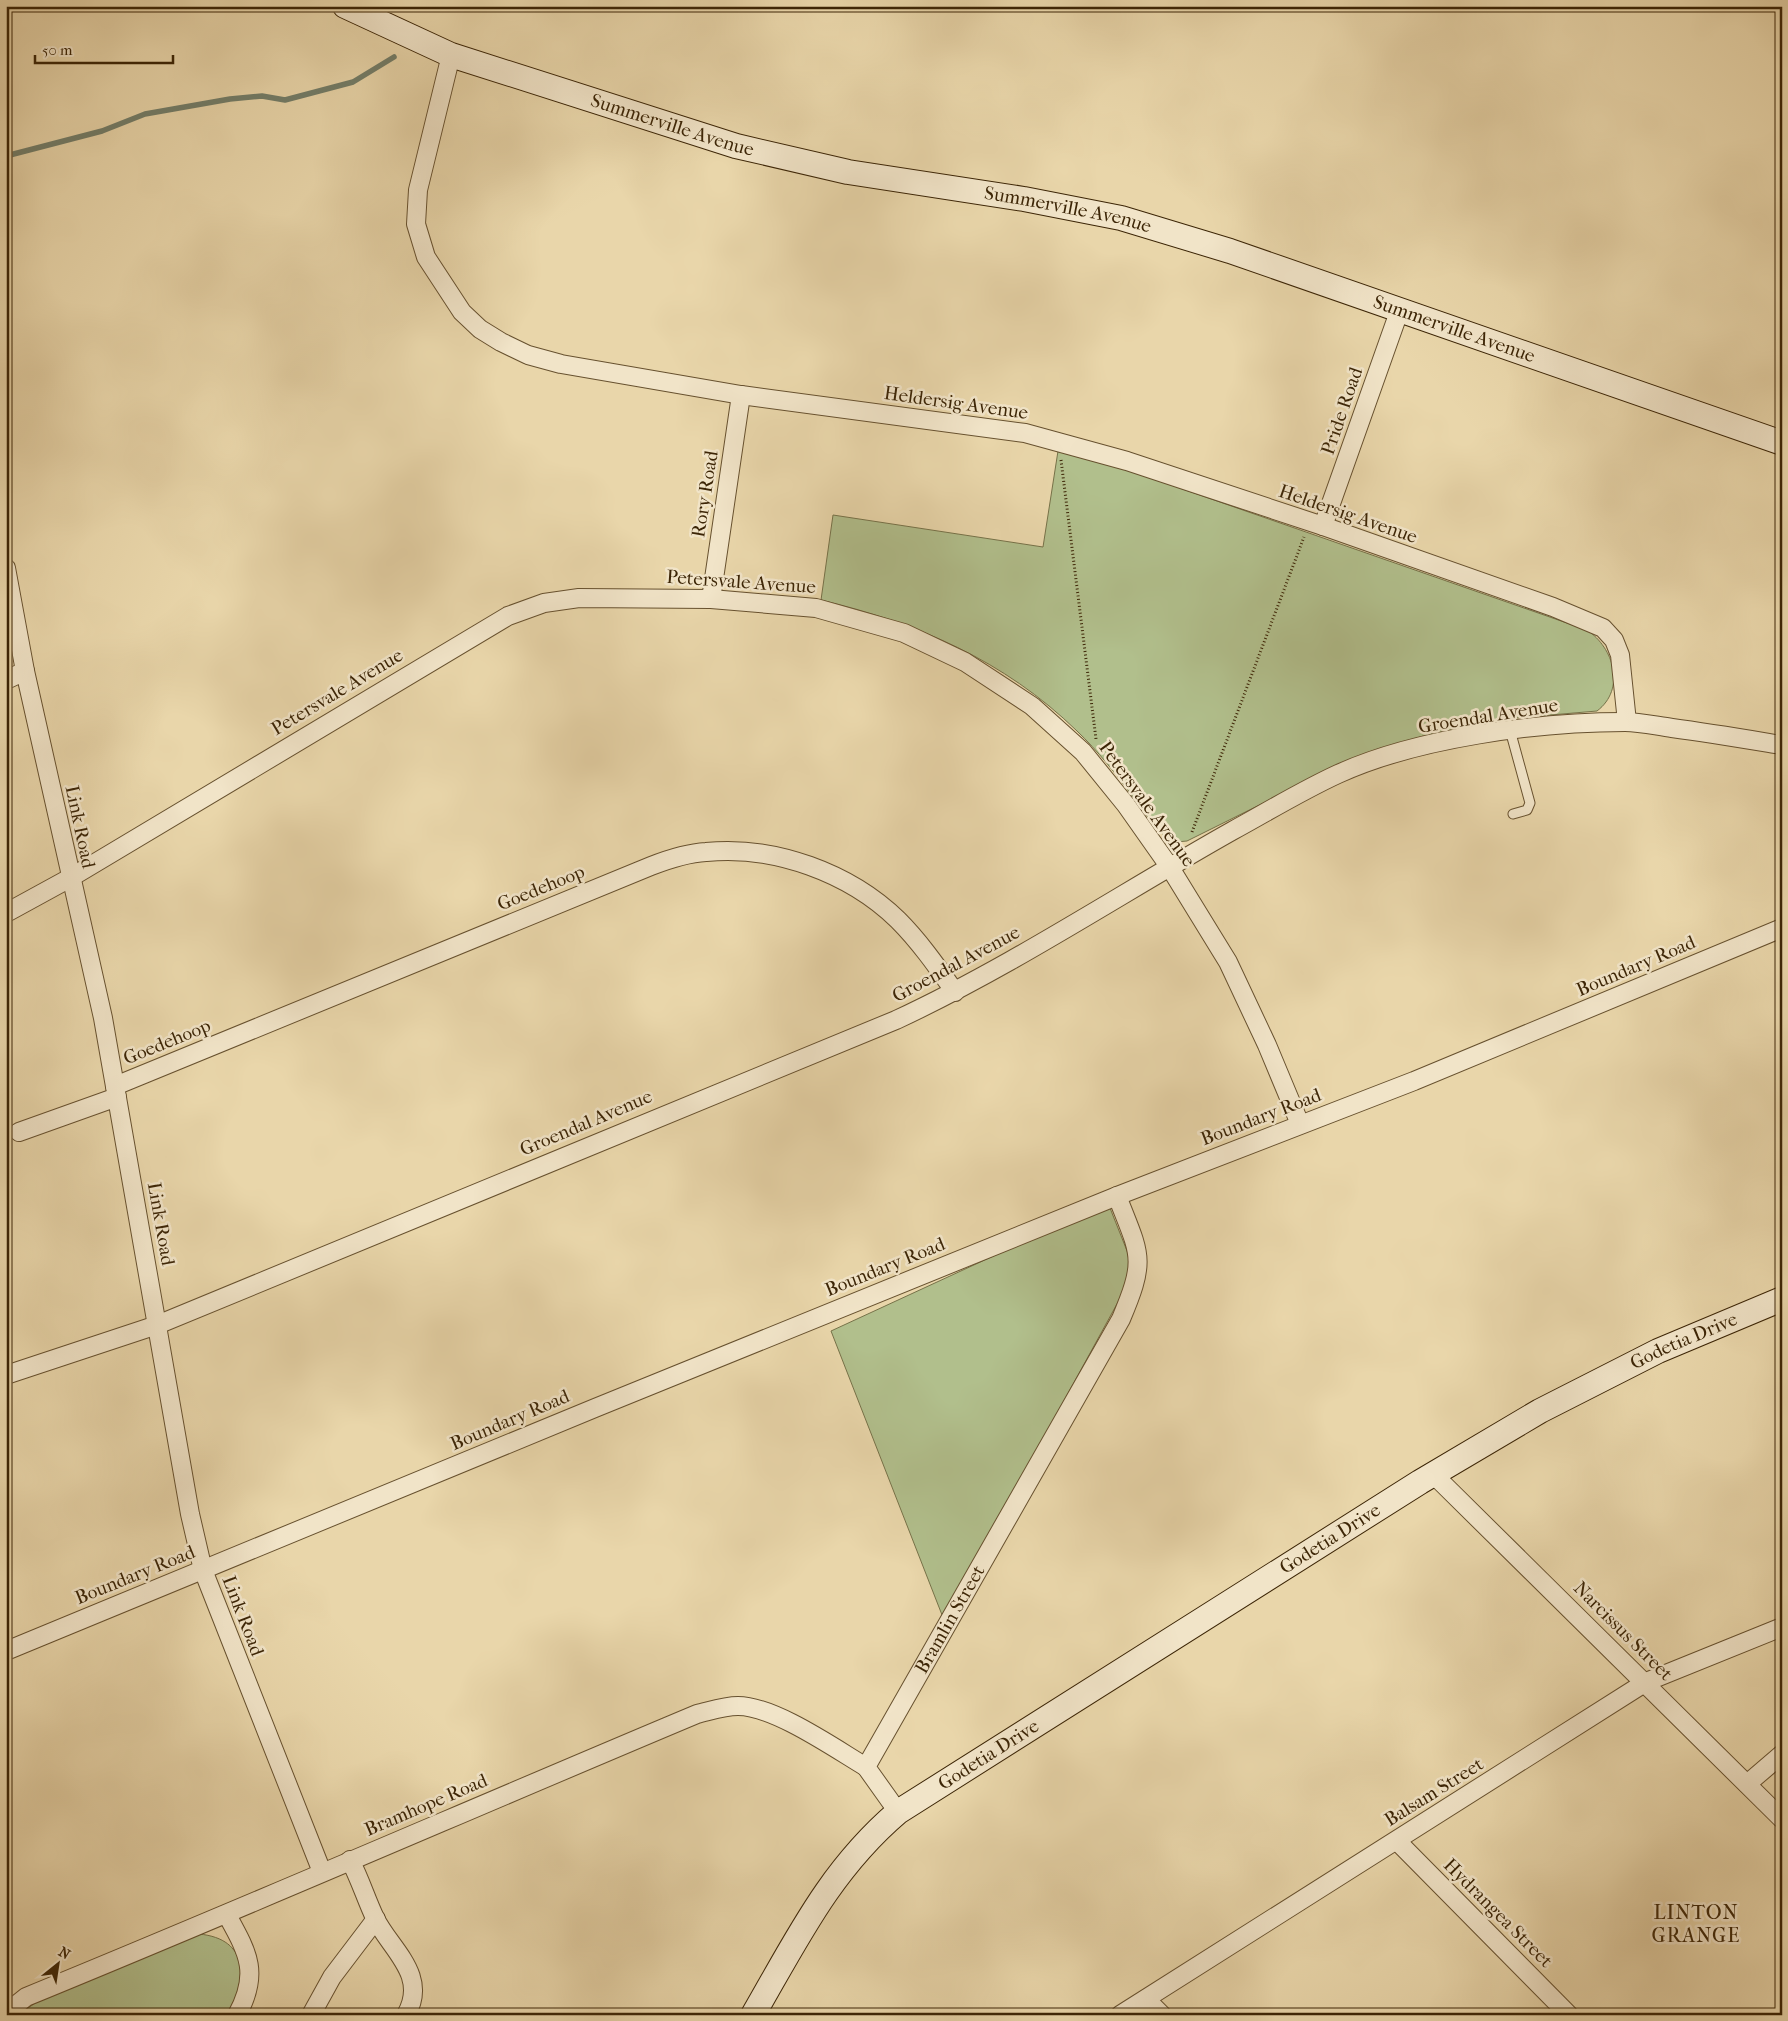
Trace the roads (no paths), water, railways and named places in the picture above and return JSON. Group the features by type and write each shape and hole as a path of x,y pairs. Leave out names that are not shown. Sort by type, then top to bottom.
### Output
{"street":[{"name":"Summerville Avenue","path":"346,6 451,56 736,146 848,172 1024,199 1121,218 1230,251 1782,443"},
{"name":"Heldersig Avenue","path":"451,56 418,190 416,224 426,257 462,312 480,329 528,355 562,364 741,395 1025,433 1127,460 1316,524 1553,606 1603,628 1614,640 1620,655 1627,722"},
{"name":"Pride Road","path":"1316,524 1400,309"},
{"name":"Rory Road","path":"711,599 741,395"},
{"name":"Link Road","path":"6,568 24,671 70,878 86,938 116,1092 190,1514 203,1570 322,1872"},
{"name":"Petersvale Avenue","path":"6,913 70,878 508,616 544,604 579,598 711,599 816,608 904,633 965,662 1032,706 1083,752 1176,862 1228,962 1267,1046 1300,1124"},
{"path":"6,680 24,671"},
{"name":"Groendal Avenue","path":"6,1375 157,1325 677,1109 831,1048 955,992 1176,862 1338,774 1434,743 1510,730 1627,722 1732,736 1782,746"},
{"name":"Goedehoop","path":"19,1132 651,866 677,857 707,851 746,853 787,859 835,875 871,897 899,920 929,956 955,992"},
{"name":"Boundary Road","path":"6,1651 595,1408 1117,1196 1414,1081 1782,928"},
{"name":"Bramlin Street","path":"866,1767 1121,1319 1135,1287 1140,1268 1139,1251 1117,1196"},
{"name":"Godetia Drive","path":"898,1812 1433,1474 1540,1411 1658,1351 1782,1299"},
{"name":"Narcissus Street","path":"1433,1474 1646,1682 1782,1819"},
{"name":"Balsam Street","path":"1120,2015 1646,1682 1782,1627"},
{"name":"Bramhope Road","path":"6,2013 26,1997 227,1915 350,1860 696,1714 739,1706 760,1710 807,1732 866,1767"},
{"path":"1747,1784 1782,1754"},
{"path":"753,2015 810,1916 843,1866 859,1847 898,1812 866,1767"},
{"name":"Hydrangea Street","path":"1397,1841 1569,2015"},
{"path":"350,1860 376,1919 401,1954 414,1990 411,2006 406,2015"},
{"path":"227,1915 244,1944 250,1962 249,1981 244,2001 237,2015"},
{"path":"311,2015 332,1977 376,1919"},
{"path":"1146,1999 1162,2015"}],"lane":[{"path":"1510,730 1530,803 1527,810 1514,814"}],"waterway":[{"path":"6,156 102,131 145,114 230,99 262,96 285,100 353,82 394,57"}],"district":[{"name":"LINTON GRANGE","path":"1696,1924"}]}
